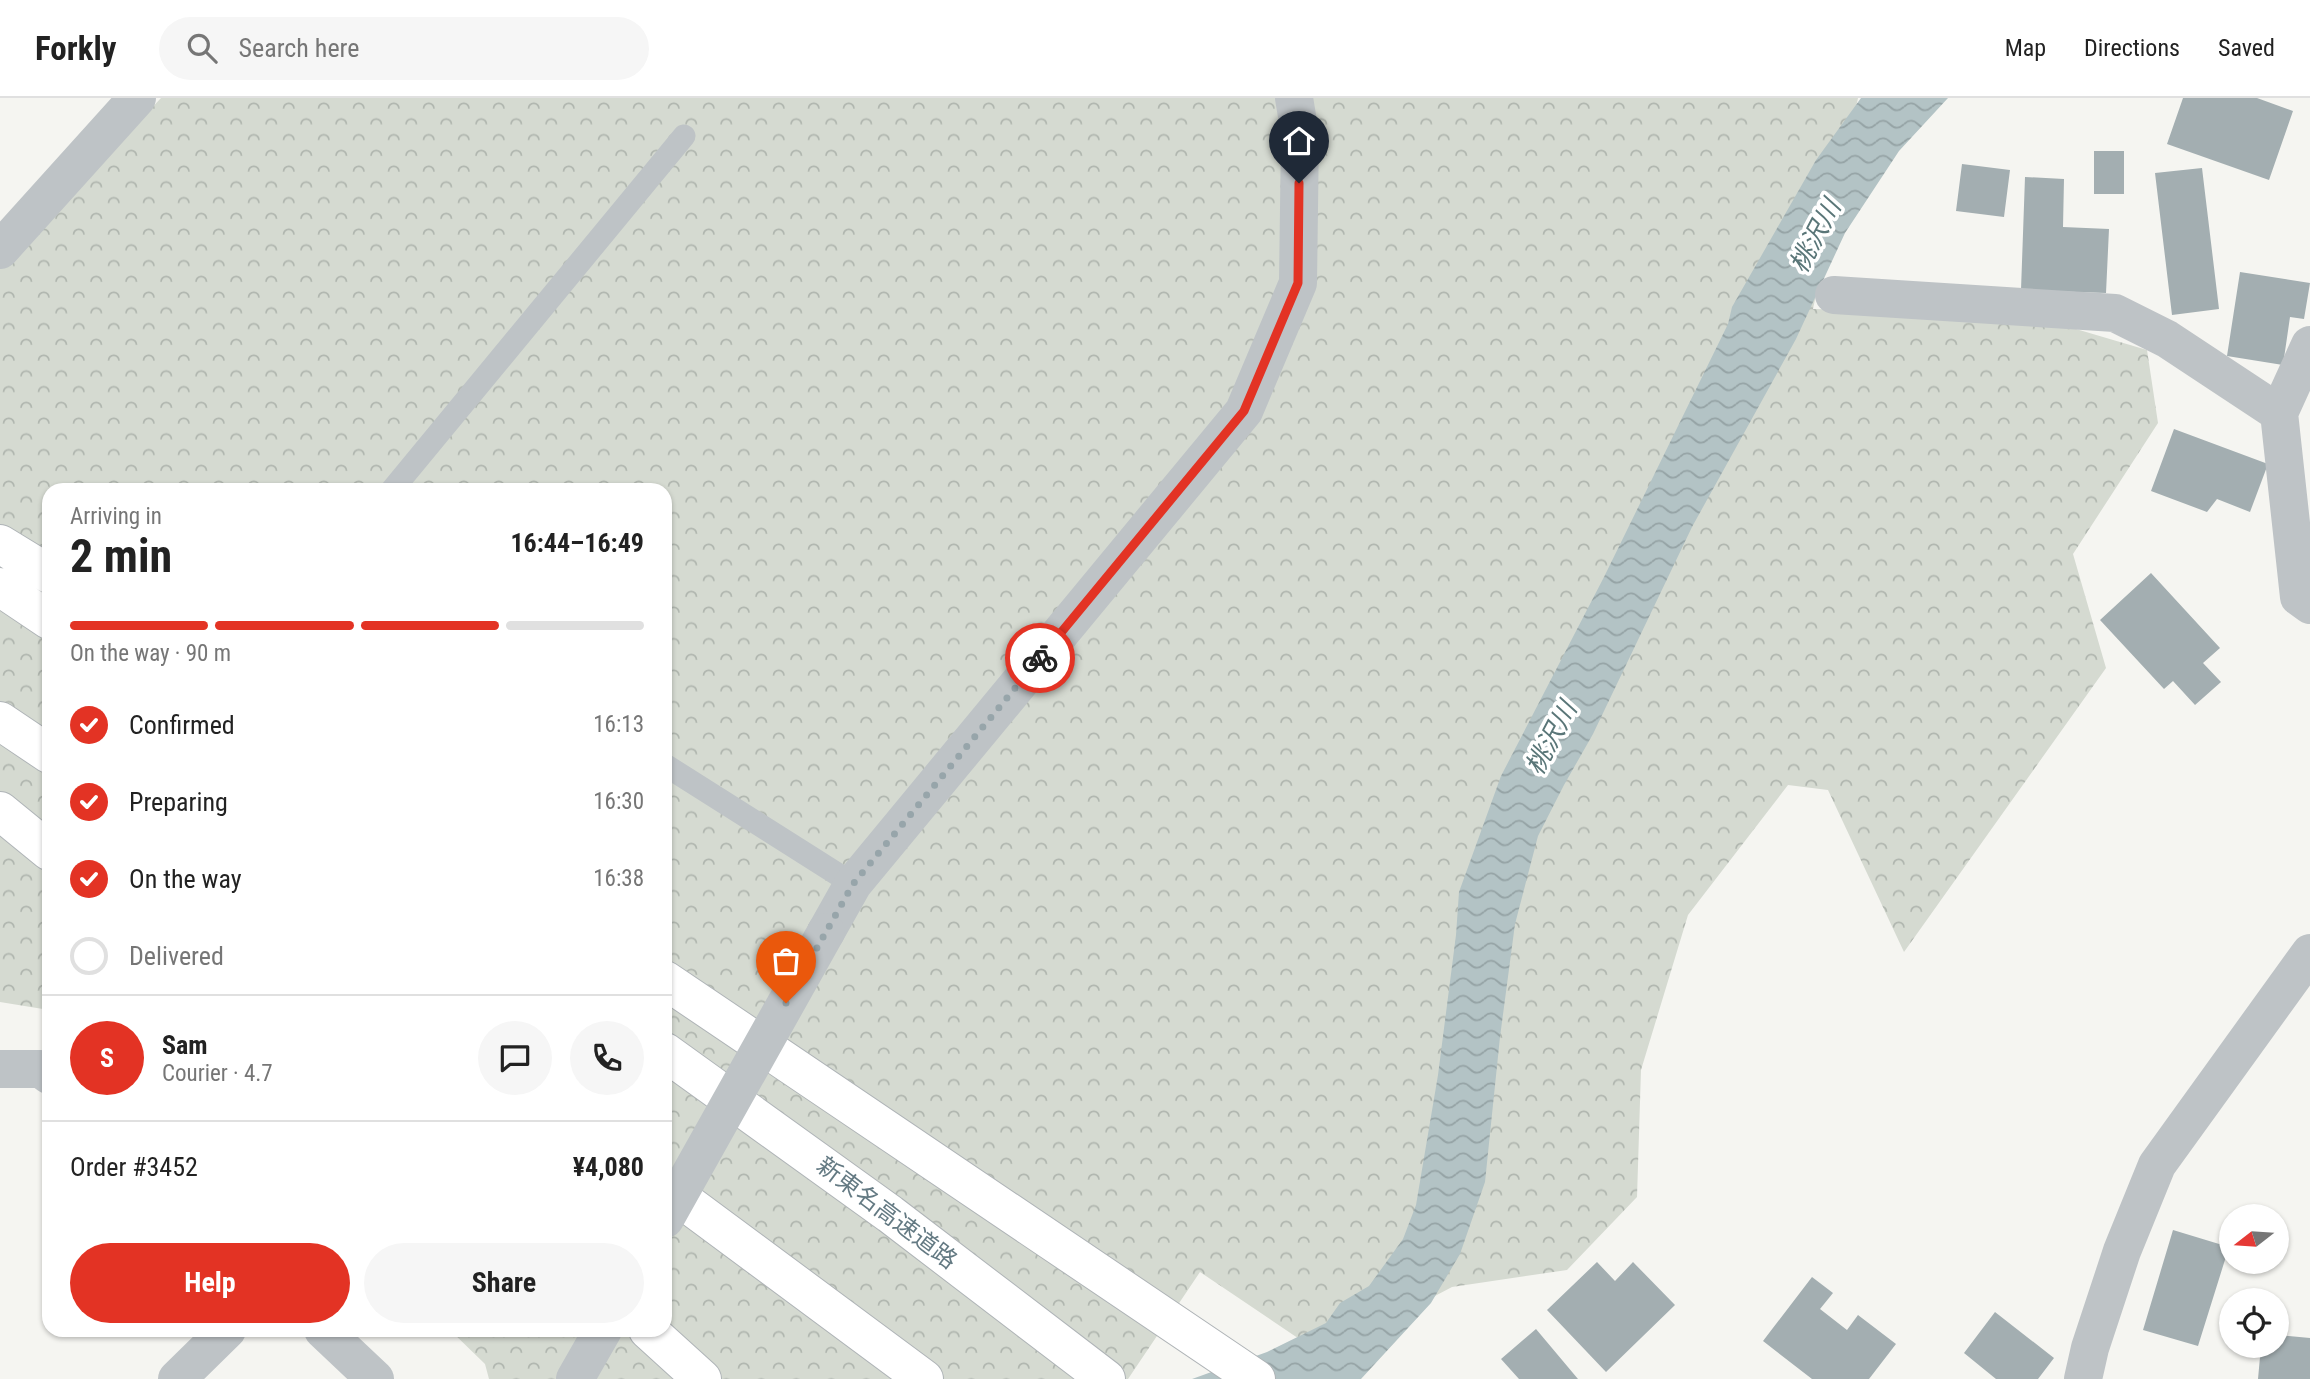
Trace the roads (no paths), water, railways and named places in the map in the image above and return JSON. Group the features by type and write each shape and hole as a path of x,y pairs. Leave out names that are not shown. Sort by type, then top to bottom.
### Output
{"highway":[{"path":"0,544 42,570"},
{"path":"0,587 42,615"},
{"path":"0,721 42,749"},
{"path":"0,811 42,845"},
{"path":"672,985 1255,1379"},
{"name":"新東名高速道路","path":"672,1057 890,1214 1106,1379"},
{"path":"672,1191 925,1379"},
{"path":"656,1337 702,1379"}],"street":[{"path":"0,250 137,98"},
{"path":"672,1207 853,884 1244,411 1298,283 1300,134 1294,98"},
{"path":"1834,295 2115,313 2167,339 2279,413"},
{"path":"2310,345 2279,413 2299,597 2310,605"},
{"path":"2083,1379 2122,1251 2157,1165 2310,953"},
{"path":"0,1069 42,1070"},
{"path":"177,1379 219,1337"},
{"path":"330,1337 375,1379"},
{"path":"576,1379 599,1337"}],"lane":[{"path":"398,483 684,136"},
{"path":"672,769 853,884"}],"water":[{"name":"桃沢川","path":"1861,98 1948,98 1899,151 1845,233 1796,339 1692,527 1593,734 1538,836 1515,924 1485,1182 1460,1254 1431,1303 1361,1379 1192,1379 1267,1352 1326,1323 1340,1303 1369,1286 1403,1239 1416,1205 1438,1075 1459,892 1501,776 1604,577 1728,324 1732,307 1816,160"}]}
